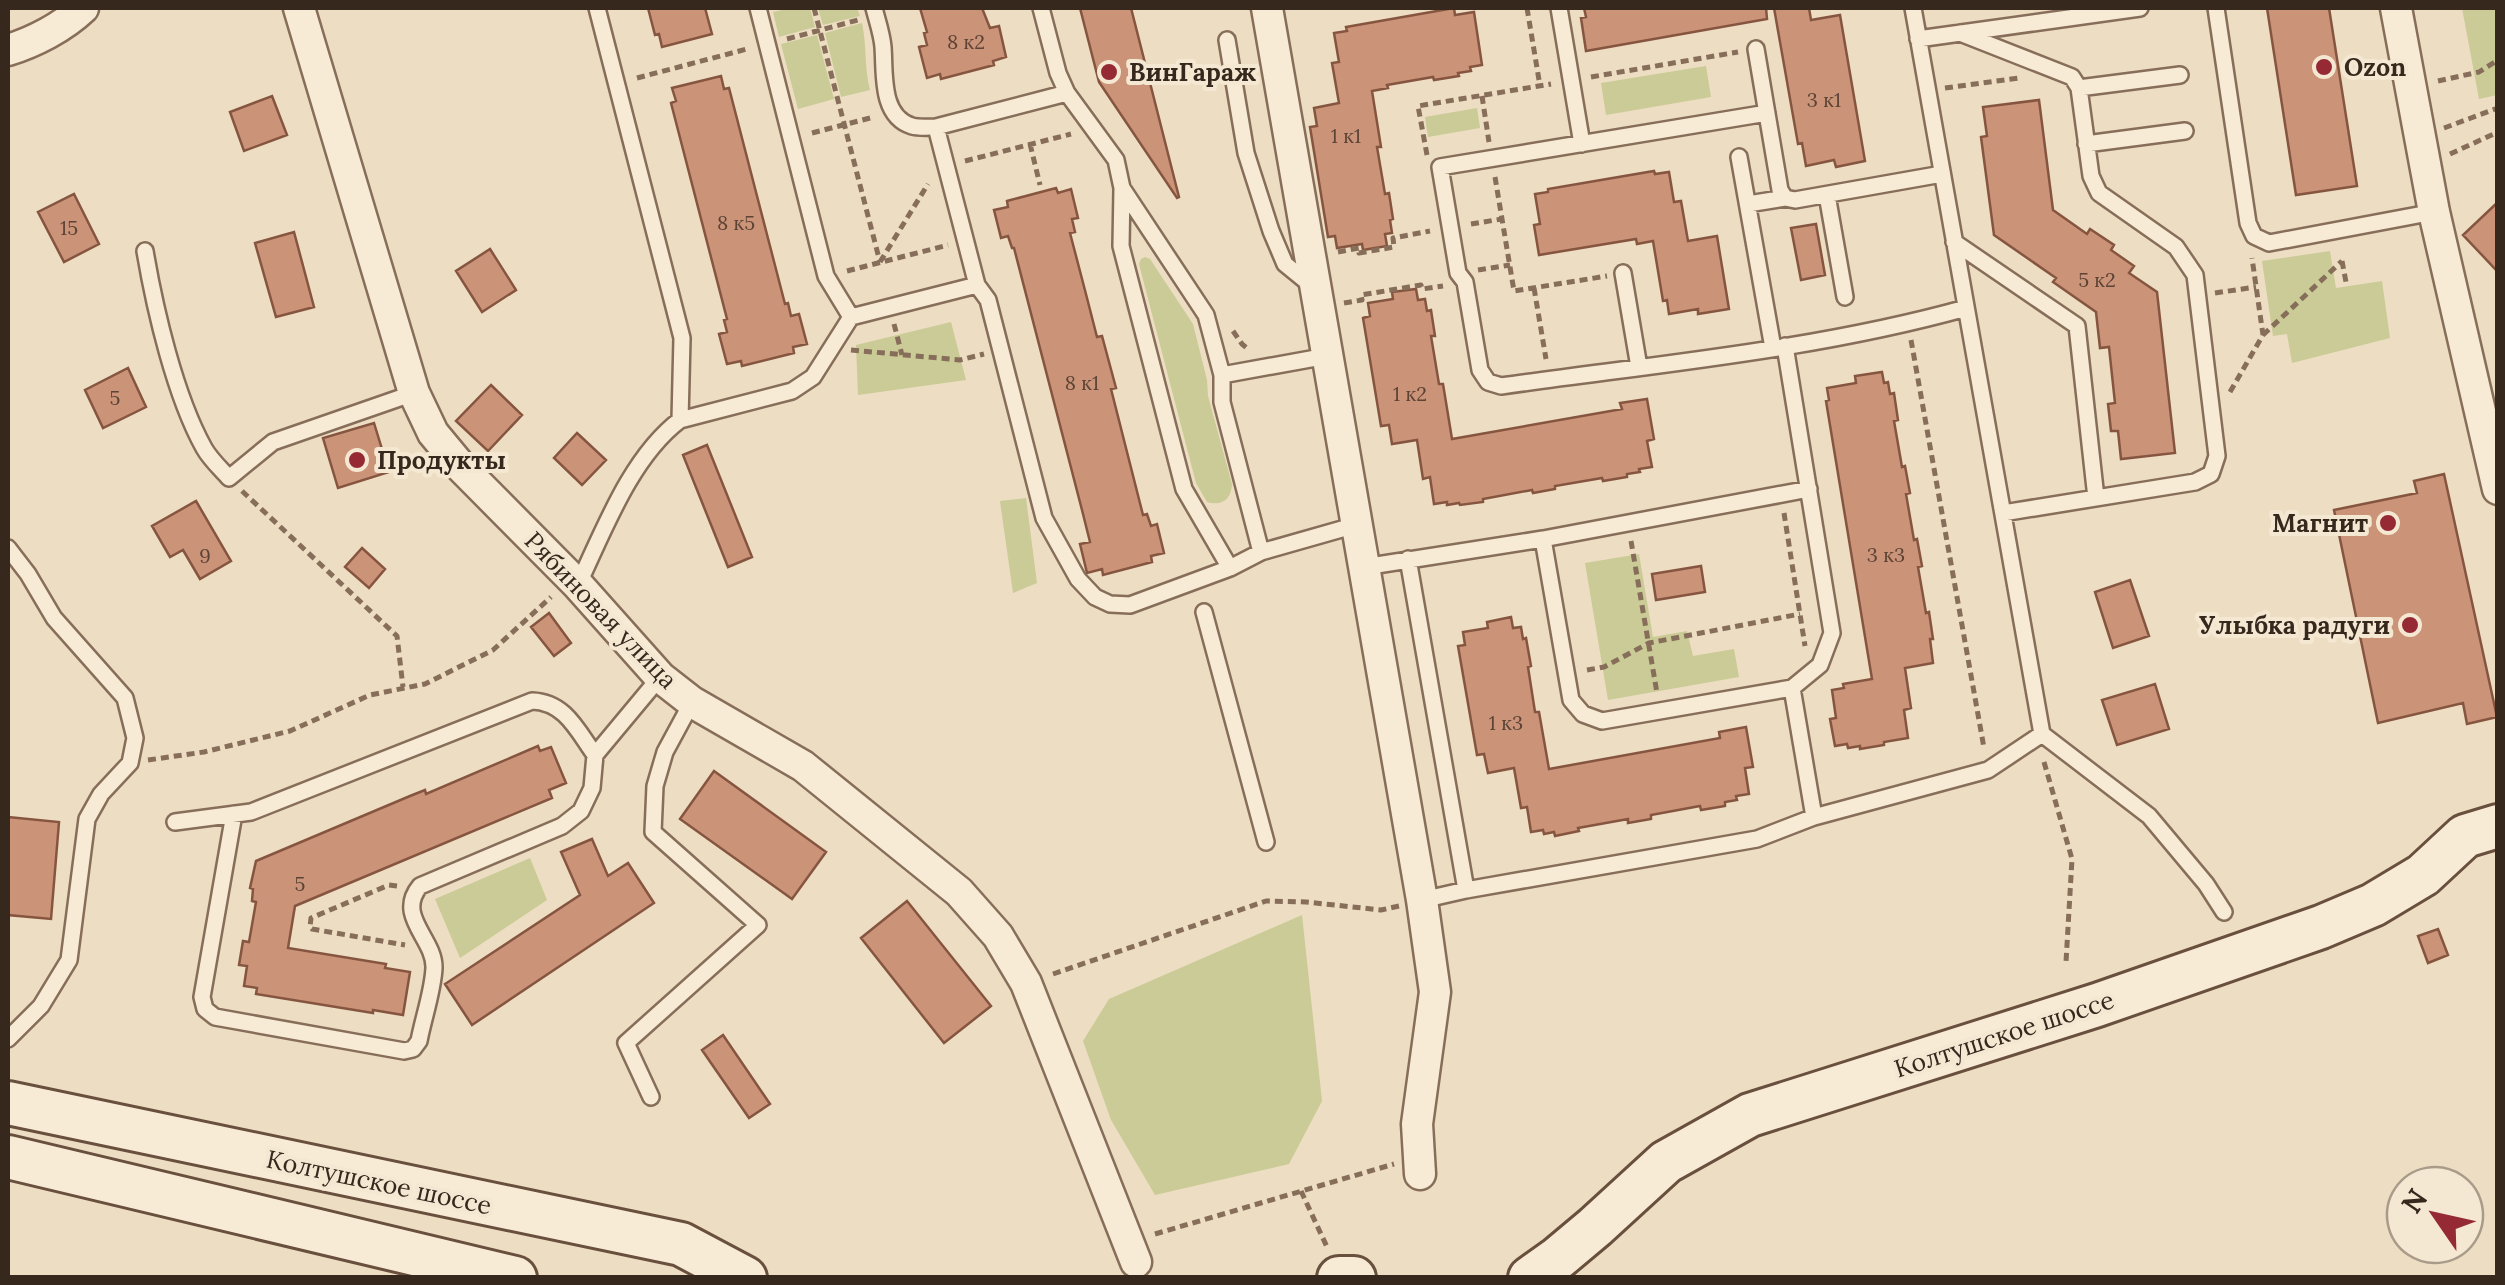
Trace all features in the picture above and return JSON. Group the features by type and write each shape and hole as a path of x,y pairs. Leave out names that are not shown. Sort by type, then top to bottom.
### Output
{"main road":[{"name":"Колтушское шоссе","path":"1530,1278 1595,1227 1666,1162 1750,1115 2097,1005 2321,927 2373,905 2422,875 2465,836 2498,826"},
{"name":"Колтушское шоссе","path":"8,1103 681,1244 744,1278"},
{"path":"8,1157 515,1278"},
{"path":"1340,1277 1354,1278"}],"street":[{"path":"8,50 26,44 84,8"},
{"name":"Рябиновая улица","path":"299,8 414,393 433,433 660,677 692,702 803,766 959,892 998,936 1026,983 1132,1252"},
{"path":"1267,8 1323,297 1327,356 1435,992 1417,1124 1420,1165"},
{"path":"2396,8 2434,212 2498,489"}],"lane":[{"path":"596,8 682,338 680,420"},
{"path":"758,8 826,276 852,317"},
{"path":"874,8 883,42 884,80 894,112 914,127 936,127 1067,93"},
{"path":"1041,8 1067,93 1116,160 1122,188 1121,246 1184,489 1230,568"},
{"path":"1560,8 1582,144"},
{"path":"1913,8 2042,734 2149,816 2206,884 2224,912"},
{"path":"1918,38 2140,8"},
{"path":"2216,8 2248,223 2254,236 2269,242 2434,212"},
{"path":"1960,33 2072,77 2079,88 2090,176 2099,192 2176,247 2194,275 2217,456 2211,474 2195,482 2003,513"},
{"path":"1227,40 1246,153 1271,232 1285,264 1323,297"},
{"path":"1756,49 1780,190 1785,198"},
{"path":"2079,88 2180,74"},
{"path":"1767,113 1440,167 1458,274 1465,282 1480,370 1488,382 1501,386 1779,347 1908,324 1966,308"},
{"path":"936,127 977,284 988,300 1044,518 1078,579 1095,597 1110,604 1130,606 1261,552 1356,524"},
{"path":"2086,144 2185,131"},
{"path":"1543,538 1571,700 1583,714 1602,721 1792,688 1820,666 1832,632 1809,489 1740,157"},
{"path":"1748,204 1795,200 1942,174"},
{"path":"1122,188 1206,315 1222,375 1222,402 1261,552"},
{"path":"1827,195 1845,297"},
{"path":"1954,242 2077,326 2096,498"},
{"path":"146,252 151,285 187,409 205,451 229,478 273,442 414,393"},
{"path":"1623,273 1638,366"},
{"path":"574,581 644,458 680,420 792,391 813,377 852,317 977,284"},
{"path":"1222,375 1327,356"},
{"path":"1364,567 1809,489"},
{"path":"8,548 54,618 125,698 135,738 130,763 101,794 87,818 69,960 41,1006 8,1039"},
{"path":"1408,559 1466,890"},
{"path":"1204,612 1266,842"},
{"path":"234,814 202,997 205,1009 215,1017 404,1051 414,1049 419,1041 434,965 411,908 412,896 420,886 562,826 581,810 592,788 595,755 660,677"},
{"path":"1792,688 1814,817"},
{"path":"174,822 250,812 532,701 560,708 595,755"},
{"path":"651,1097 626,1043 758,925 652,832 655,786 664,752 692,702"},
{"path":"1422,900 1757,838 1814,817 1988,770 2042,734"}],"path":[{"path":"814,8 880,262"},
{"path":"1527,8 1540,86"},
{"path":"2435,81 2480,72 2498,60"},
{"path":"1928,90 2061,73"},
{"path":"1482,96 1514,291 1623,273"},
{"path":"2423,152 2498,108"},
{"path":"791,138 894,112"},
{"path":"958,163 1092,128"},
{"path":"2423,152 2498,132"},
{"path":"991,141 994,153"},
{"path":"1030,144 1040,185"},
{"path":"880,262 926,189"},
{"path":"1322,254 1394,247 1393,238 1502,219"},
{"path":"2336,230 2346,282"},
{"path":"2254,236 2252,256 2263,334"},
{"path":"846,271 940,246"},
{"path":"2213,420 2263,334 2342,260"},
{"path":"1488,268 1510,265"},
{"path":"1323,297 1362,300 1361,295 1465,282"},
{"path":"2197,296 2256,287"},
{"path":"1534,288 1549,379"},
{"path":"1908,324 1988,770"},
{"path":"1232,329 1242,344 1260,352"},
{"path":"897,335 902,355"},
{"path":"856,351 960,360"},
{"path":"229,478 397,636 403,688"},
{"path":"1780,494 1810,673"},
{"path":"1628,523 1660,711"},
{"path":"130,763 204,752 290,731 370,694 425,684 494,650 574,581"},
{"path":"1566,674 1604,667 1649,643 1800,614"},
{"path":"2042,734 2042,757 2072,859 2066,962"},
{"path":"420,886 389,886 311,918 310,926 312,930 428,949"},
{"path":"1026,983 1266,901 1381,910 1422,900"},
{"path":"1132,1252 1301,1192 1420,1165"},
{"path":"1301,1192 1340,1277"}],"green space":[{"path":"810,8 815,27 779,37 773,12"},
{"path":"818,8 857,8 860,16 823,25"},
{"path":"2462,8 2497,8 2497,95 2479,99"},
{"path":"862,23 870,90 841,97 825,33"},
{"path":"817,35 834,99 798,109 781,44"},
{"path":"1706,66 1711,97 1606,115 1601,83"},
{"path":"1477,108 1480,128 1428,137 1425,117"},
{"path":"2330,251 2336,288 2382,281 2390,338 2292,363 2287,334 2273,336 2262,261"},
{"path":"1145,257 1193,324 1232,484 1228,498 1221,502 1207,502 1196,483 1139,264"},
{"path":"951,322 966,380 858,395 856,345"},
{"path":"1026,498 1037,583 1013,593 1000,501"},
{"path":"1639,554 1653,637 1687,631 1693,656 1734,649 1739,677 1608,700 1585,563"},
{"path":"530,858 547,900 460,958 435,899"},
{"path":"1302,915 1322,1101 1289,1164 1155,1195 1111,1120 1083,1041 1109,999"}],"building":[{"path":"648,8 705,8 712,34 662,47"},
{"path":"920,8 982,8 990,28 999,26 1006,57 993,61 994,65 941,79 940,74 927,78 919,47 927,45"},
{"path":"1080,8 1131,8 1179,197 1099,82"},
{"path":"1454,8 1455,15 1474,12 1482,65 1470,67 1471,71 1458,73 1459,76 1434,80 1433,77 1372,91 1392,233 1385,234 1387,246 1363,250 1362,244 1337,248 1335,236 1328,237 1310,127 1317,126 1314,108 1339,103 1332,63 1339,62 1334,33 1347,31 1346,27"},
{"path":"1584,8 1766,8 1767,19 1586,51 1581,18 1586,17"},
{"path":"1774,8 1809,8 1811,20 1840,15 1865,161 1836,167 1834,160 1806,166 1802,143 1798,144"},
{"path":"2267,8 2329,8 2357,186 2296,195"},
{"path":"721,76 724,89 729,88 785,304 788,303 791,316 799,314 807,344 793,347 794,353 742,366 741,361 727,364 719,334 727,332 727,319 671,103 676,101 672,88"},
{"path":"272,96 287,135 244,151 230,112"},
{"path":"2039,100 2053,210 2087,234 2090,229 2114,245 2111,250 2134,266 2129,273 2157,292 2175,453 2121,459 2118,431 2111,431 2108,404 2115,403 2109,347 2100,348 2096,312 2053,282 2056,278 1994,235 1981,137 1987,136 1983,107"},
{"path":"1654,171 1669,172 1674,202 1681,201 1688,241 1717,236 1729,309 1669,314 1667,300 1663,301 1653,241 1637,244 1636,239 1539,255 1534,225 1540,224 1535,194"},
{"path":"1056,188 1058,193 1071,189 1078,218 1072,219 1075,232 1070,233 1097,337 1102,336 1116,388 1111,389 1143,515 1147,514 1151,526 1157,524 1164,553 1151,556 1152,562 1103,575 1102,569 1087,573 1080,544 1090,542 1082,510 1014,248 1008,236 1001,238 994,210 1008,207 1007,201"},
{"path":"74,194 99,244 64,262 38,212"},
{"path":"2498,202 2498,272 2463,235"},
{"path":"1816,224 1825,275 1801,280 1791,228"},
{"path":"294,232 314,307 276,317 255,243"},
{"path":"490,249 516,290 482,312 456,271"},
{"path":"1416,289 1418,300 1425,299 1427,311 1431,310 1435,336 1431,336 1452,439 1622,409 1620,403 1647,399 1654,439 1647,441 1652,467 1627,477 1555,486 1483,502 1434,504 1430,477 1423,479 1417,440 1392,444 1389,425 1381,426 1363,318 1370,316 1368,303 1393,299 1392,292"},
{"path":"128,368 146,407 103,428 85,390"},
{"path":"1882,372 1890,394 1894,393 1898,420 1894,421 1922,566 1918,567 1926,613 1929,612 1933,663 1905,668 1911,708 1904,710 1908,738 1860,749 1848,748 1847,744 1835,746 1830,719 1836,718 1832,690 1872,679 1826,401 1827,388 1856,383 1855,376"},
{"path":"491,385 522,415 488,451 456,421"},
{"name":"Продукты","path":"374,423 389,472 338,488 323,438"},
{"path":"577,433 606,460 582,485 554,458"},
{"path":"707,445 752,557 728,567 683,455"},
{"path":"2444,474 2497,717 2467,724 2463,703 2378,723 2334,510 2417,493 2414,481"},
{"path":"196,501 231,561 200,579 183,550 170,557 152,526"},
{"path":"362,548 385,569 369,588 345,567"},
{"path":"1701,566 1705,592 1656,600 1652,574"},
{"path":"2130,580 2149,636 2113,648 2095,592"},
{"path":"549,613 571,643 554,656 531,627"},
{"path":"1511,617 1513,628 1521,627 1523,639 1526,638 1535,712 1539,712 1549,769 1720,738 1719,732 1746,727 1753,767 1745,768 1749,794 1736,796 1737,800 1725,802 1725,806 1701,810 1700,806 1651,815 1651,819 1578,828 1579,831 1555,836 1554,832 1544,834 1543,830 1531,832 1527,807 1521,808 1514,768 1488,773 1484,754 1477,755 1458,646 1465,645 1463,632 1488,628 1487,622"},
{"path":"2155,684 2169,729 2117,745 2102,700"},
{"path":"538,746 540,751 551,747 566,783 549,790 552,798 295,906 288,948 386,964 385,968 410,972 403,1015 256,994 257,988 244,986 247,966 239,965 243,941 249,942 256,902 252,901 250,888 256,861"},
{"path":"714,771 826,852 792,899 680,819"},
{"path":"8,817 59,822 51,919 8,915"},
{"path":"592,839 608,876 628,863 654,903 472,1025 445,984 580,895 561,852"},
{"path":"907,901 991,1006 944,1043 861,938"},
{"path":"2438,929 2448,955 2428,963 2418,936"},
{"path":"723,1035 770,1104 749,1118 702,1050"}],"place":[{"name":"Ozon","path":"2324,67"},
{"name":"ВинГараж","path":"1109,72"},
{"name":"Продукты","path":"357,460"},
{"name":"Магнит","path":"2388,523"},
{"name":"Улыбка радуги","path":"2410,625"}]}
